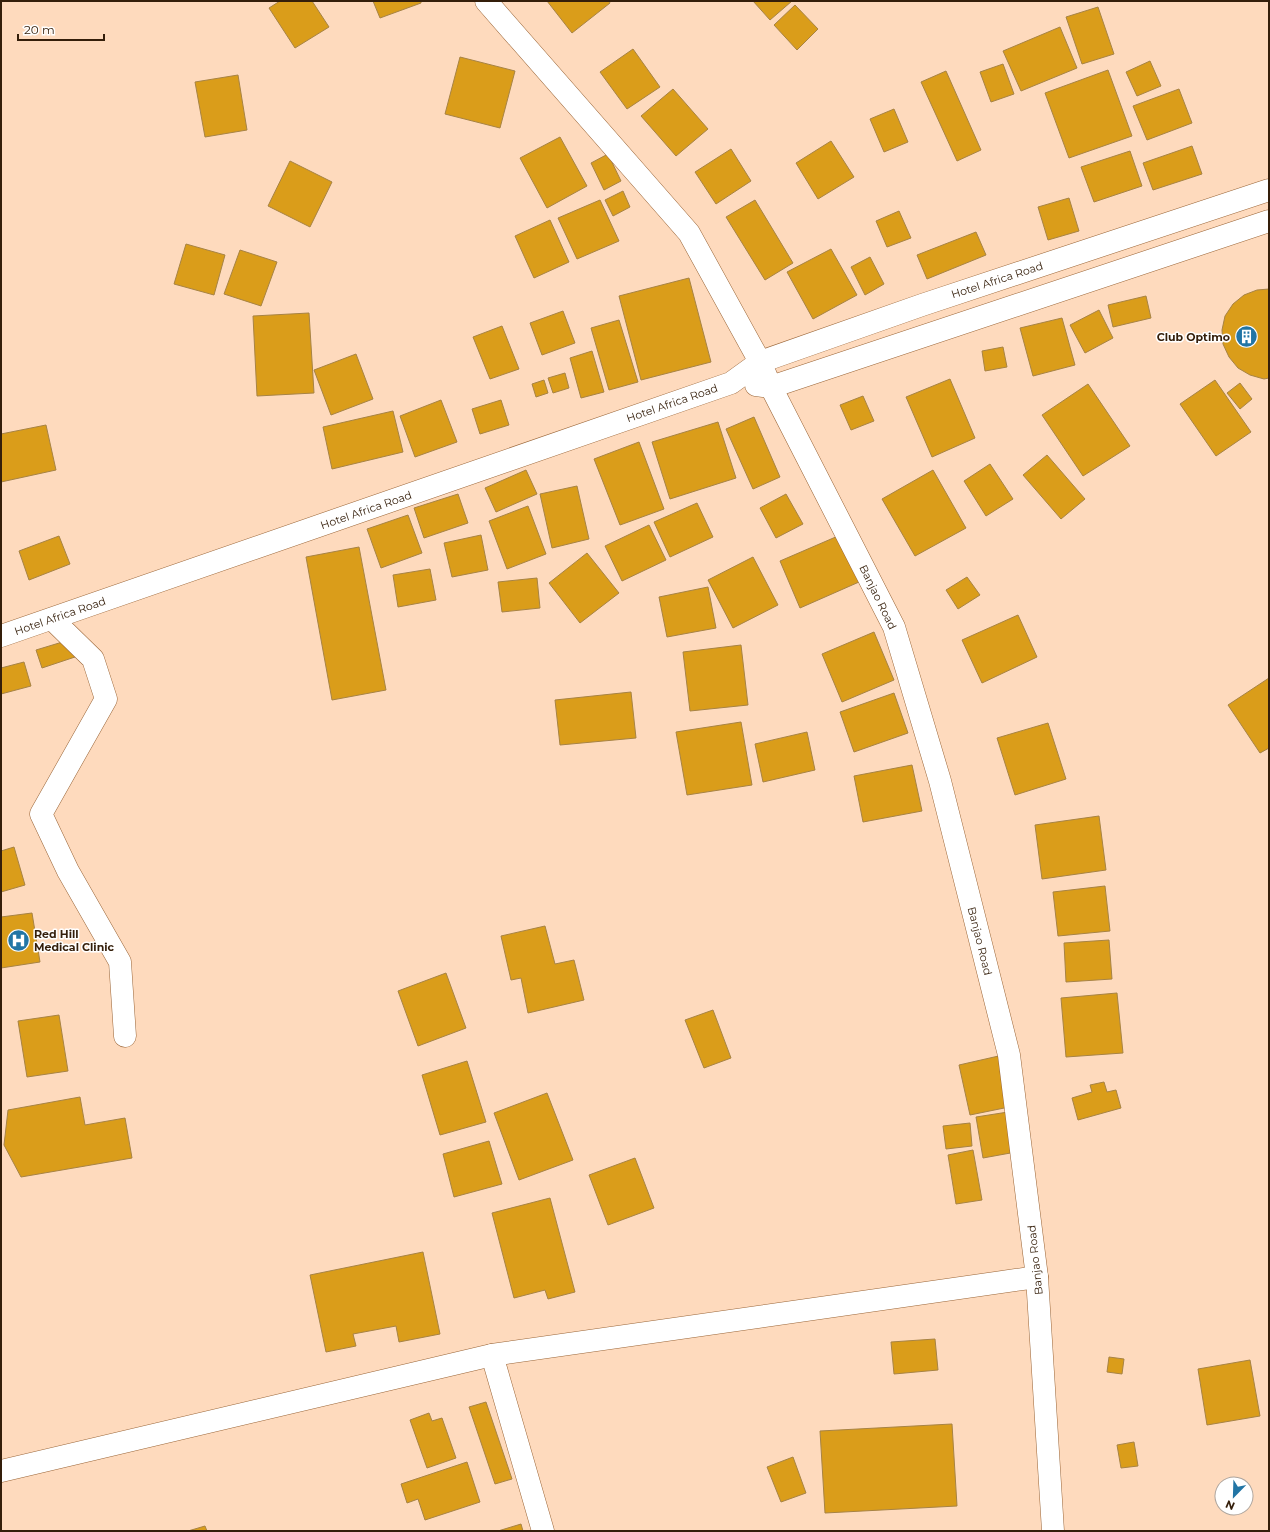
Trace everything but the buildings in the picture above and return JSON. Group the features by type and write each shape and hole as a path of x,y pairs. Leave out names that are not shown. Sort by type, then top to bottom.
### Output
{"street":[{"name":"Banjao Road","path":"486,1 689,233 760,362 894,628 936,765 1009,1055 1037,1277 1053,1531"},
{"name":"Hotel Africa Road","path":"1,636 731,383 760,362 922,305 1269,190"},
{"name":"Hotel Africa Road","path":"731,383 771,386 1269,222"},
{"path":"52,619 93,659 106,699 41,814 68,871 120,962 125,1036"},
{"path":"1,1471 492,1355 1037,1277"},
{"path":"492,1355 543,1531"}],"place":[{"name":"Club Optimo","path":"1246,337"},
{"name":"Red Hill Medical Clinic","path":"19,940"}]}
